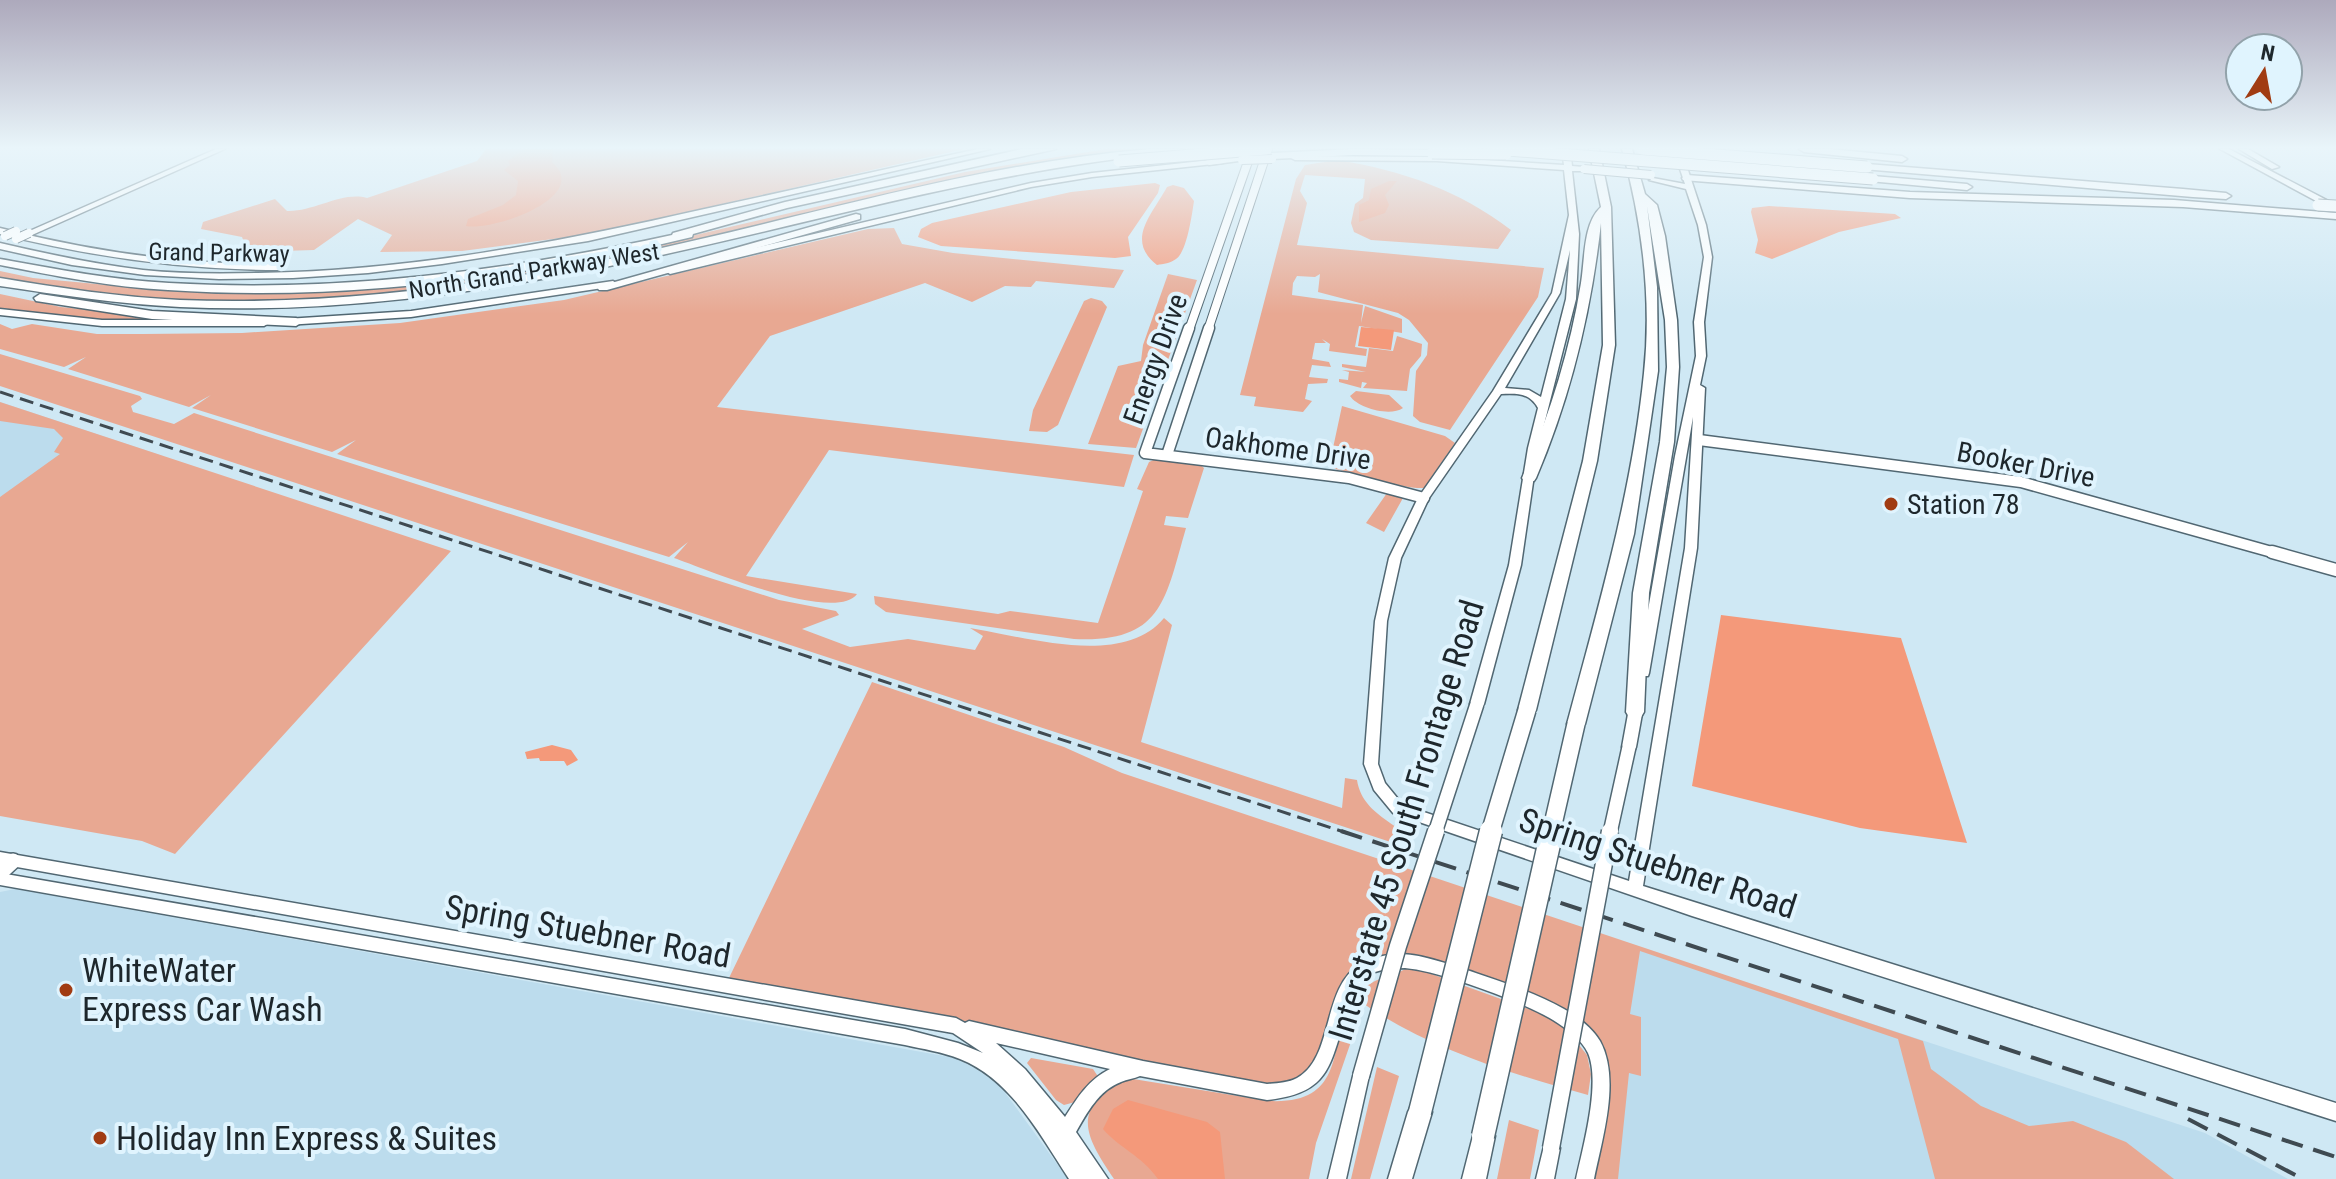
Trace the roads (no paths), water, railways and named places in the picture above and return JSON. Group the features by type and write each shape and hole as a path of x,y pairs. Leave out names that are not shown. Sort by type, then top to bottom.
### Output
{"highway":[{"path":"654,241 789,204"},
{"name":"North Grand Parkway West","path":"0,262 125,282 298,287 457,275 543,262 654,241 817,204"},
{"name":"North Grand Parkway West","path":"0,285 117,300 239,305 362,301 597,266 863,204"},
{"path":"484,285 505,285 636,264 903,204"},
{"path":"1400,1179 1420,1112 1485,850 1527,710 1572,540 1609,345 1605,204"},
{"path":"1474,1179 1576,724 1626,534 1651,371 1651,287 1641,204"},
{"path":"1635,712 1641,593 1667,442 1673,367 1671,320 1659,236 1651,204"},
{"path":"2182,204 2336,216"},
{"path":"2308,204 2336,207"},
{"path":"1529,478 1542,450 1580,324 1590,282 1596,217 1606,207"},
{"path":"603,287 881,209"},
{"path":"0,285 71,305 296,322"}],"main road":[{"path":"1,241 83,204"},
{"path":"16,235 29,233 95,204"},
{"name":"North Grand Parkway West","path":"439,260 588,238 739,204"},
{"name":"North Grand Parkway West","path":"0,312 102,323 212,325 411,314 603,287 951,204"},
{"path":"1573,204 1574,211"},
{"path":"1635,888 1691,548 1699,440 1699,322 1708,257 1695,204"},
{"name":"Spring Stuebner Road","path":"1574,211 1556,293 1498,391 1424,498 1395,558 1381,621 1371,764 1379,786 1398,809 1692,909 2336,1112"},
{"name":"Interstate 45 South Frontage Road","path":"1337,1179 1361,1076 1398,946 1477,704 1515,565 1529,478 1571,299 1574,211"},
{"path":"1,241 188,265 337,267 439,260"},
{"name":"Grand Parkway","path":"1,241 56,261 122,271 197,276 349,271 439,260"},
{"path":"1545,1179 1701,356"},
{"path":"1498,391 1533,394 1544,409"},
{"name":"Spring Stuebner Road","path":"7,859 956,1026 983,1041 1034,1088 1080,1179"},
{"name":"Spring Stuebner Road","path":"0,879 905,1037 965,1053 999,1072 1099,1179"},
{"path":"212,917 231,899"},
{"path":"956,1026 1143,1069 1267,1092 1300,1088 1320,1069 1336,1017 1351,983 1362,971 1391,962 1427,963 1556,1012 1578,1028 1593,1046 1600,1081 1585,1179"},
{"path":"1061,1139 1092,1091 1109,1076 1143,1069"}],"street":[{"name":"Energy Drive","path":"1145,453 1233,204"},
{"name":"Energy Drive","path":"1167,455 1252,204"},
{"name":"Energy Drive","path":"1206,280 1225,282"},
{"name":"Booker Drive","path":"1699,440 2021,482 2336,570"},
{"name":"Oakhome Drive","path":"1145,453 1349,478 1424,498"},
{"path":"0,873 7,859"}],"railway":[{"path":"0,392 1347,833"},
{"path":"1341,831 2336,1157"},
{"path":"2188,1119 2303,1179"}],"place":[{"name":"Station 78","path":"1891,504"},
{"name":"WhiteWater Express Car Wash","path":"66,990"},
{"name":"Holiday Inn Express & Suites","path":"100,1138"}]}
